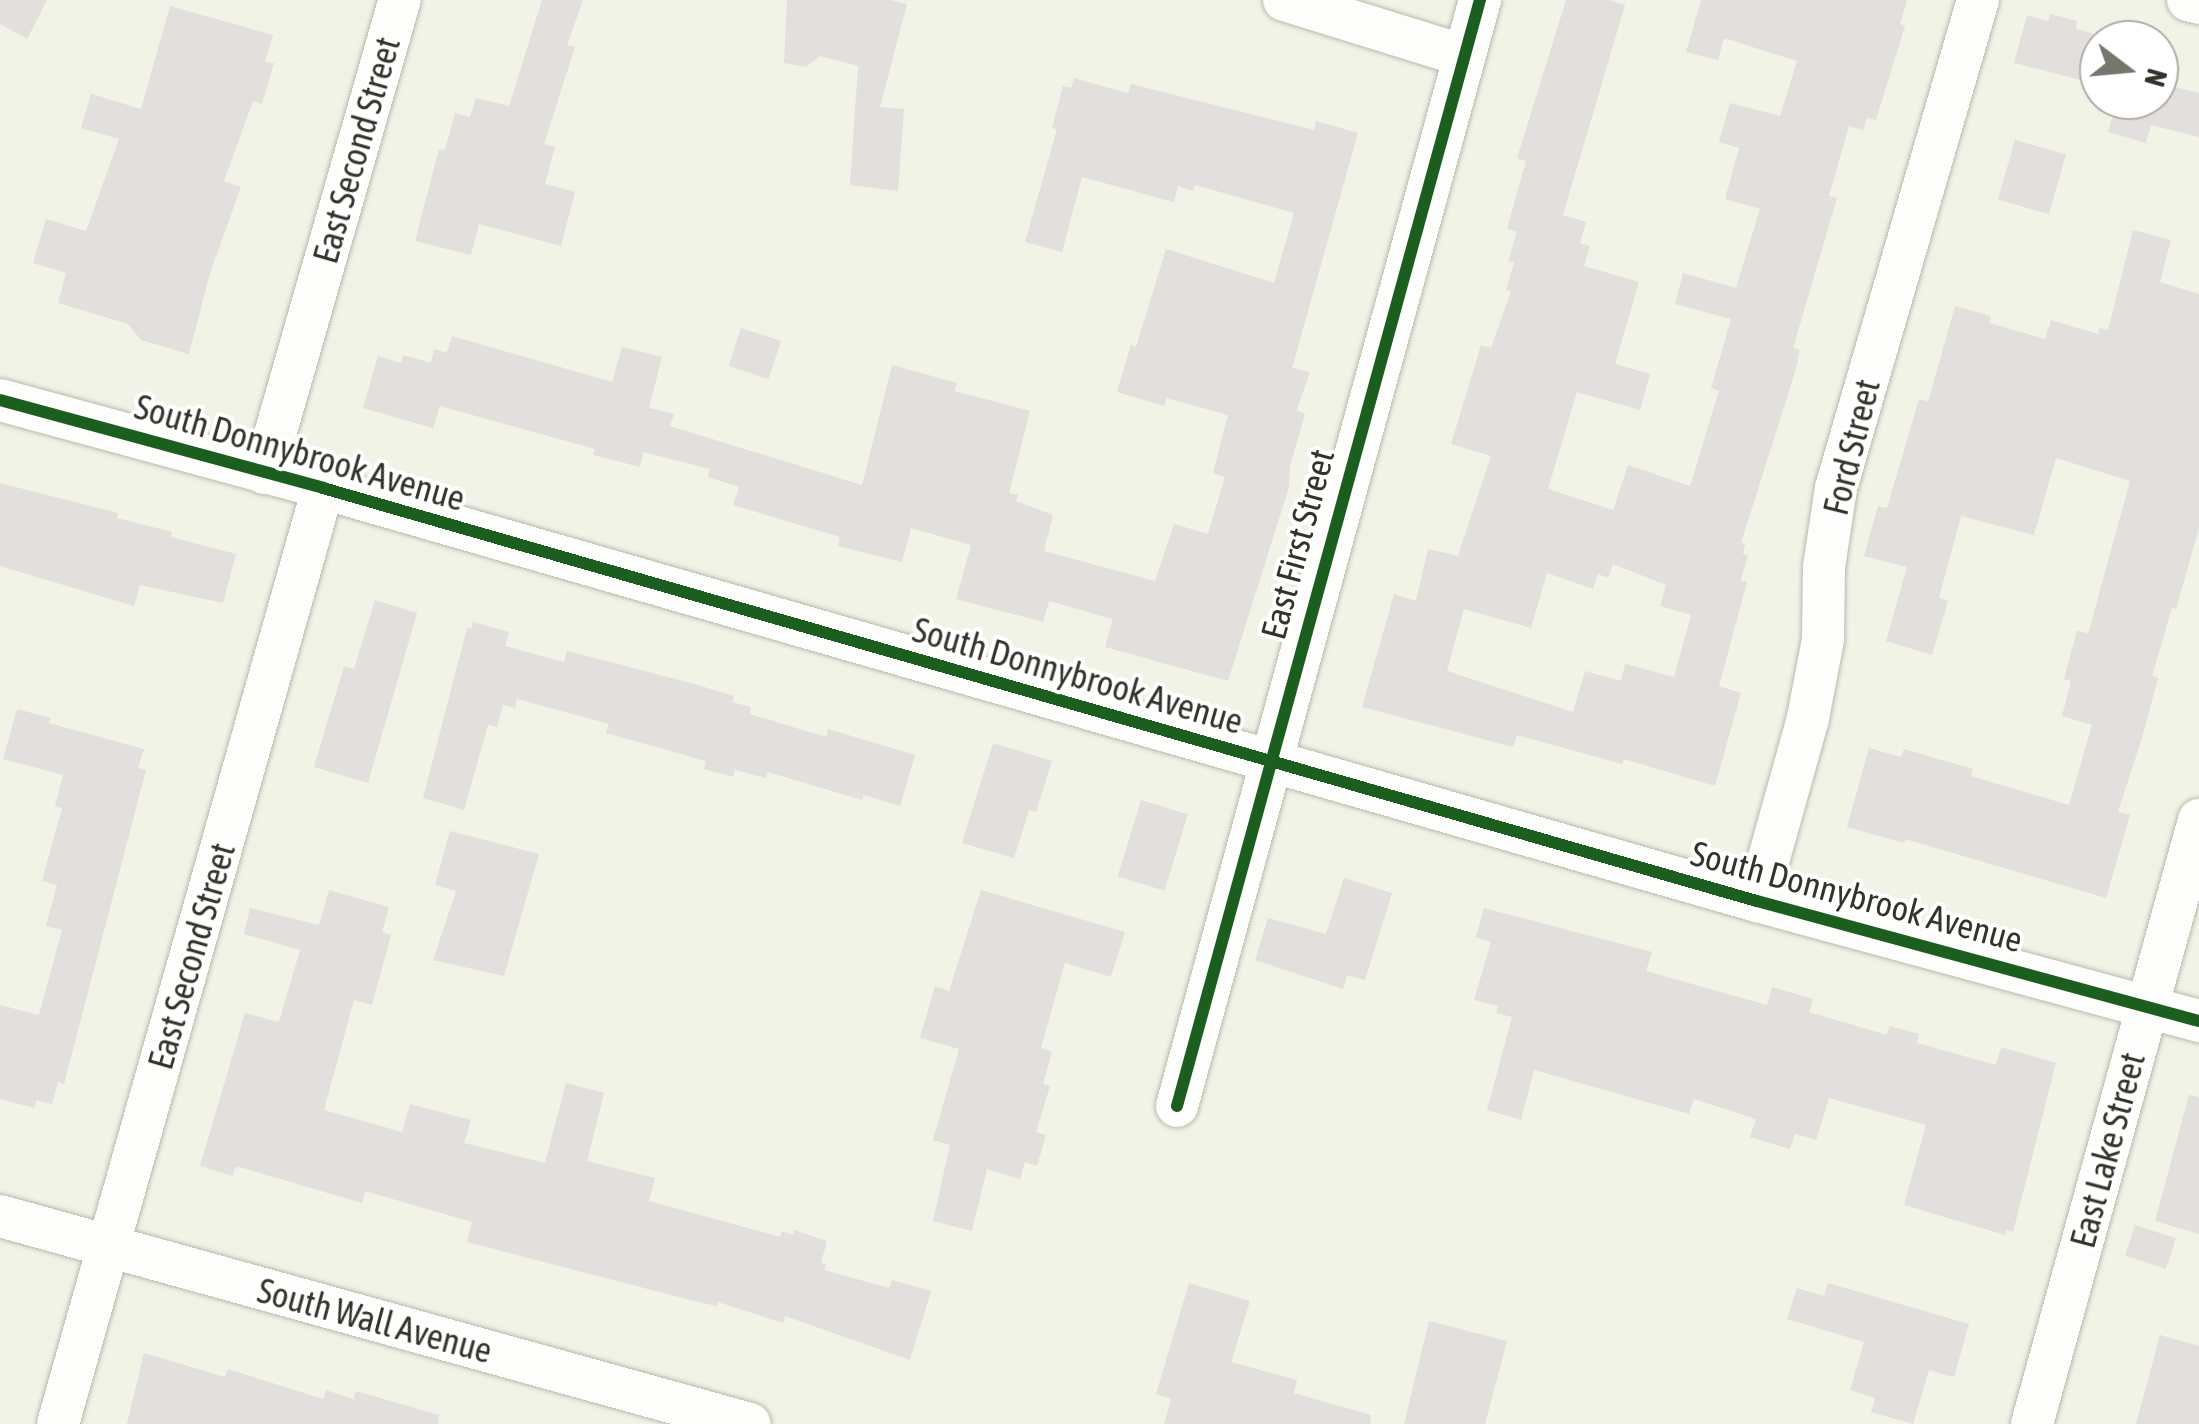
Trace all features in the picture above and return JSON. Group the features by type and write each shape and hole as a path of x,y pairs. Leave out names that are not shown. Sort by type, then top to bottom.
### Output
{"street":[{"name":"East Second Street","path":"264,473 400,0"},
{"path":"1284,0 1462,55"},
{"name":"East First Street","path":"1177,1106 1268,762 1480,0"},
{"name":"Ford Street","path":"1757,901 1808,718 1823,639 1824,567 1836,488 1978,0"},
{"path":"2188,0 2199,3"},
{"name":"South Donnybrook Avenue","path":"0,400 322,488 1757,901 2199,1021"},
{"name":"East Second Street","path":"58,1424 322,488"},
{"name":"East Lake Street","path":"2032,1424 2199,820"},
{"name":"South Wall Avenue","path":"0,1216 750,1424"}],"building":[{"path":"0,0 47,0 27,39 0,24"},
{"path":"542,0 583,0 567,45 575,47 544,144 555,147 545,184 575,192 561,246 479,224 471,255 415,241 439,149 445,150 455,113 470,117 476,98 509,106"},
{"path":"787,0 890,0 907,4 880,107 904,109 898,191 850,185 858,66 820,56 806,67 784,63"},
{"path":"1566,0 1609,0 1625,5 1563,215 1586,222 1580,243 1590,246 1584,266 1639,282 1615,364 1650,374 1640,410 1577,392 1548,489 1613,510 1628,465 1690,486 1719,391 1711,388 1731,319 1675,304 1683,273 1736,288 1760,209 1725,199 1739,148 1719,142 1730,103 1780,116 1797,61 1724,38 1718,60 1686,52 1701,0 1907,0 1900,24 1905,26 1876,120 1867,118 1863,130 1849,126 1829,196 1837,198 1793,348 1800,350 1796,369 1741,543 1745,544 1743,554 1748,555 1741,580 1747,582 1719,686 1741,693 1715,786 1624,759 1622,764 1517,735 1513,747 1362,707 1394,594 1416,601 1428,549 1458,556 1491,456 1451,444 1481,345 1491,348 1511,291 1506,290 1514,263 1508,261 1517,232 1507,229 1526,161 1517,158","holes":["1613,564 1666,585 1660,606 1691,615 1674,677 1625,664 1621,681 1585,671 1573,712 1447,671 1464,609 1531,628 1547,573 1593,589 1598,574 1608,578"]},
{"path":"170,6 273,35 265,62 274,63 262,104 253,101 224,181 241,187 210,273 189,354 141,340 128,324 58,303 66,273 33,263 46,219 86,231 119,139 81,128 91,94 141,109"},
{"path":"2050,14 2077,21 2079,80 2014,63 2027,15 2048,21"},
{"path":"1074,78 1128,93 1131,84 1314,130 1316,121 1358,133 1292,368 1310,372 1297,410 1305,414 1290,466 1289,487 1228,681 1105,647 1113,619 1049,601 1043,622 956,599 971,545 911,528 902,562 838,546 840,537 733,505 739,487 708,477 710,469 643,452 640,467 593,455 595,449 440,406 433,428 363,408 378,356 401,363 403,355 431,363 434,349 447,353 452,336 612,382 622,347 662,357 649,408 674,414 670,426 862,485 892,365 957,383 954,391 1030,411 1009,493 1018,495 1016,501 1053,515 1044,551 1155,581 1174,524 1208,534 1225,477 1213,473 1228,415 1167,398 1164,406 1117,392 1131,345 1136,347 1166,249 1274,283 1294,213 1195,185 1193,191 1178,186 1174,202 1082,177 1062,252 1025,242 1057,129 1052,128 1063,86 1071,88"},
{"path":"2179,88 2199,93 2199,137 2151,125 2146,143 2108,132 2112,120 2179,120"},
{"path":"2015,140 2066,155 2049,214 1998,200"},
{"path":"2133,230 2171,240 2160,282 2199,294 2199,528 2152,676 2158,678 2118,812 2130,815 2106,898 1905,839 1904,843 1847,827 1869,748 1901,757 1904,749 1973,769 1971,776 2069,805 2092,725 2062,716 2071,681 2064,679 2077,630 2088,634 2130,481 2056,458 2034,535 1961,516 1939,598 1948,601 1932,655 1886,641 1907,567 1864,556 1878,506 1887,508 1919,399 1928,402 1955,306 1991,316 1989,323 2045,339 2051,320 2098,334 2099,328 2108,330"},
{"path":"741,328 781,341 769,379 729,366"},
{"path":"0,483 118,513 117,518 172,532 171,537 236,554 223,603 140,585 134,606 0,566"},
{"path":"375,600 417,613 368,783 314,767 344,666 354,669"},
{"path":"473,622 509,632 505,646 564,662 567,651 691,683 734,696 732,702 751,707 750,714 826,737 828,729 915,755 900,806 864,795 862,800 768,772 766,778 735,770 733,777 704,769 706,761 606,733 609,724 517,699 515,708 503,705 497,727 488,725 464,810 423,798 467,628 471,629"},
{"path":"17,709 51,718 49,723 144,749 138,768 146,770 64,1084 58,1082 52,1104 36,1100 35,1108 0,1099 0,1005 39,1015 62,930 46,926 57,885 42,881 62,808 55,806 63,775 3,759"},
{"path":"993,743 1052,761 1036,812 1029,810 1014,858 962,843"},
{"path":"1141,800 1188,814 1164,891 1118,877"},
{"path":"450,831 539,854 504,976 433,960 456,891 435,885"},
{"path":"1344,878 1392,893 1365,980 1347,975 1343,989 1255,960 1268,918 1326,934"},
{"path":"329,890 389,907 382,932 391,935 372,1005 354,1000 324,1110 402,1132 410,1104 471,1120 464,1143 545,1163 566,1083 604,1093 587,1161 655,1178 649,1201 780,1237 782,1231 793,1235 794,1230 827,1241 821,1263 826,1264 824,1270 889,1288 892,1280 931,1291 910,1360 785,1316 783,1323 718,1302 717,1306 698,1302 467,1242 472,1222 365,1191 362,1203 236,1166 232,1176 200,1166 245,1013 279,1022 300,950 244,934 250,908 319,925"},
{"path":"981,890 1125,932 1111,977 1065,963 1041,1048 1052,1052 1043,1084 1050,1086 1036,1132 1046,1135 1037,1166 1025,1162 1020,1179 987,1169 972,1231 933,1221 950,1145 933,1140 959,1049 920,1038 935,986 949,991"},
{"path":"1484,908 1652,952 1646,971 1767,1005 1772,987 1813,999 1809,1012 1887,1035 1889,1026 1919,1034 1917,1043 1996,1065 2001,1047 2056,1063 2013,1232 2006,1230 2005,1235 1904,1205 1926,1125 1829,1098 1816,1140 1795,1134 1790,1149 1750,1137 1756,1119 1694,1099 1689,1114 1534,1070 1521,1120 1487,1110 1512,1017 1496,1013 1498,1006 1474,1000 1491,942 1476,937"},
{"path":"2189,1095 2199,1097 2199,1234 2155,1221"},
{"path":"2135,1225 2176,1238 2166,1269 2125,1255"},
{"path":"1189,1283 1250,1301 1231,1362 1297,1380 1294,1393 1371,1415 1370,1424 1164,1424 1171,1399 1156,1394"},
{"path":"1828,1283 1969,1324 1954,1377 1929,1370 1913,1424 1871,1412 1875,1398 1850,1390 1864,1342 1787,1319 1797,1288 1824,1296"},
{"path":"1429,1321 1507,1341 1485,1424 1404,1424"},
{"path":"2160,1335 2199,1346 2199,1424 2136,1424"},
{"path":"144,1353 225,1377 228,1369 323,1399 326,1390 353,1399 356,1391 439,1415 438,1424 127,1424"}],"cycle path":[{"path":"1177,1106 1480,0"},
{"path":"0,400 323,488 1757,901 2199,1021"}]}
